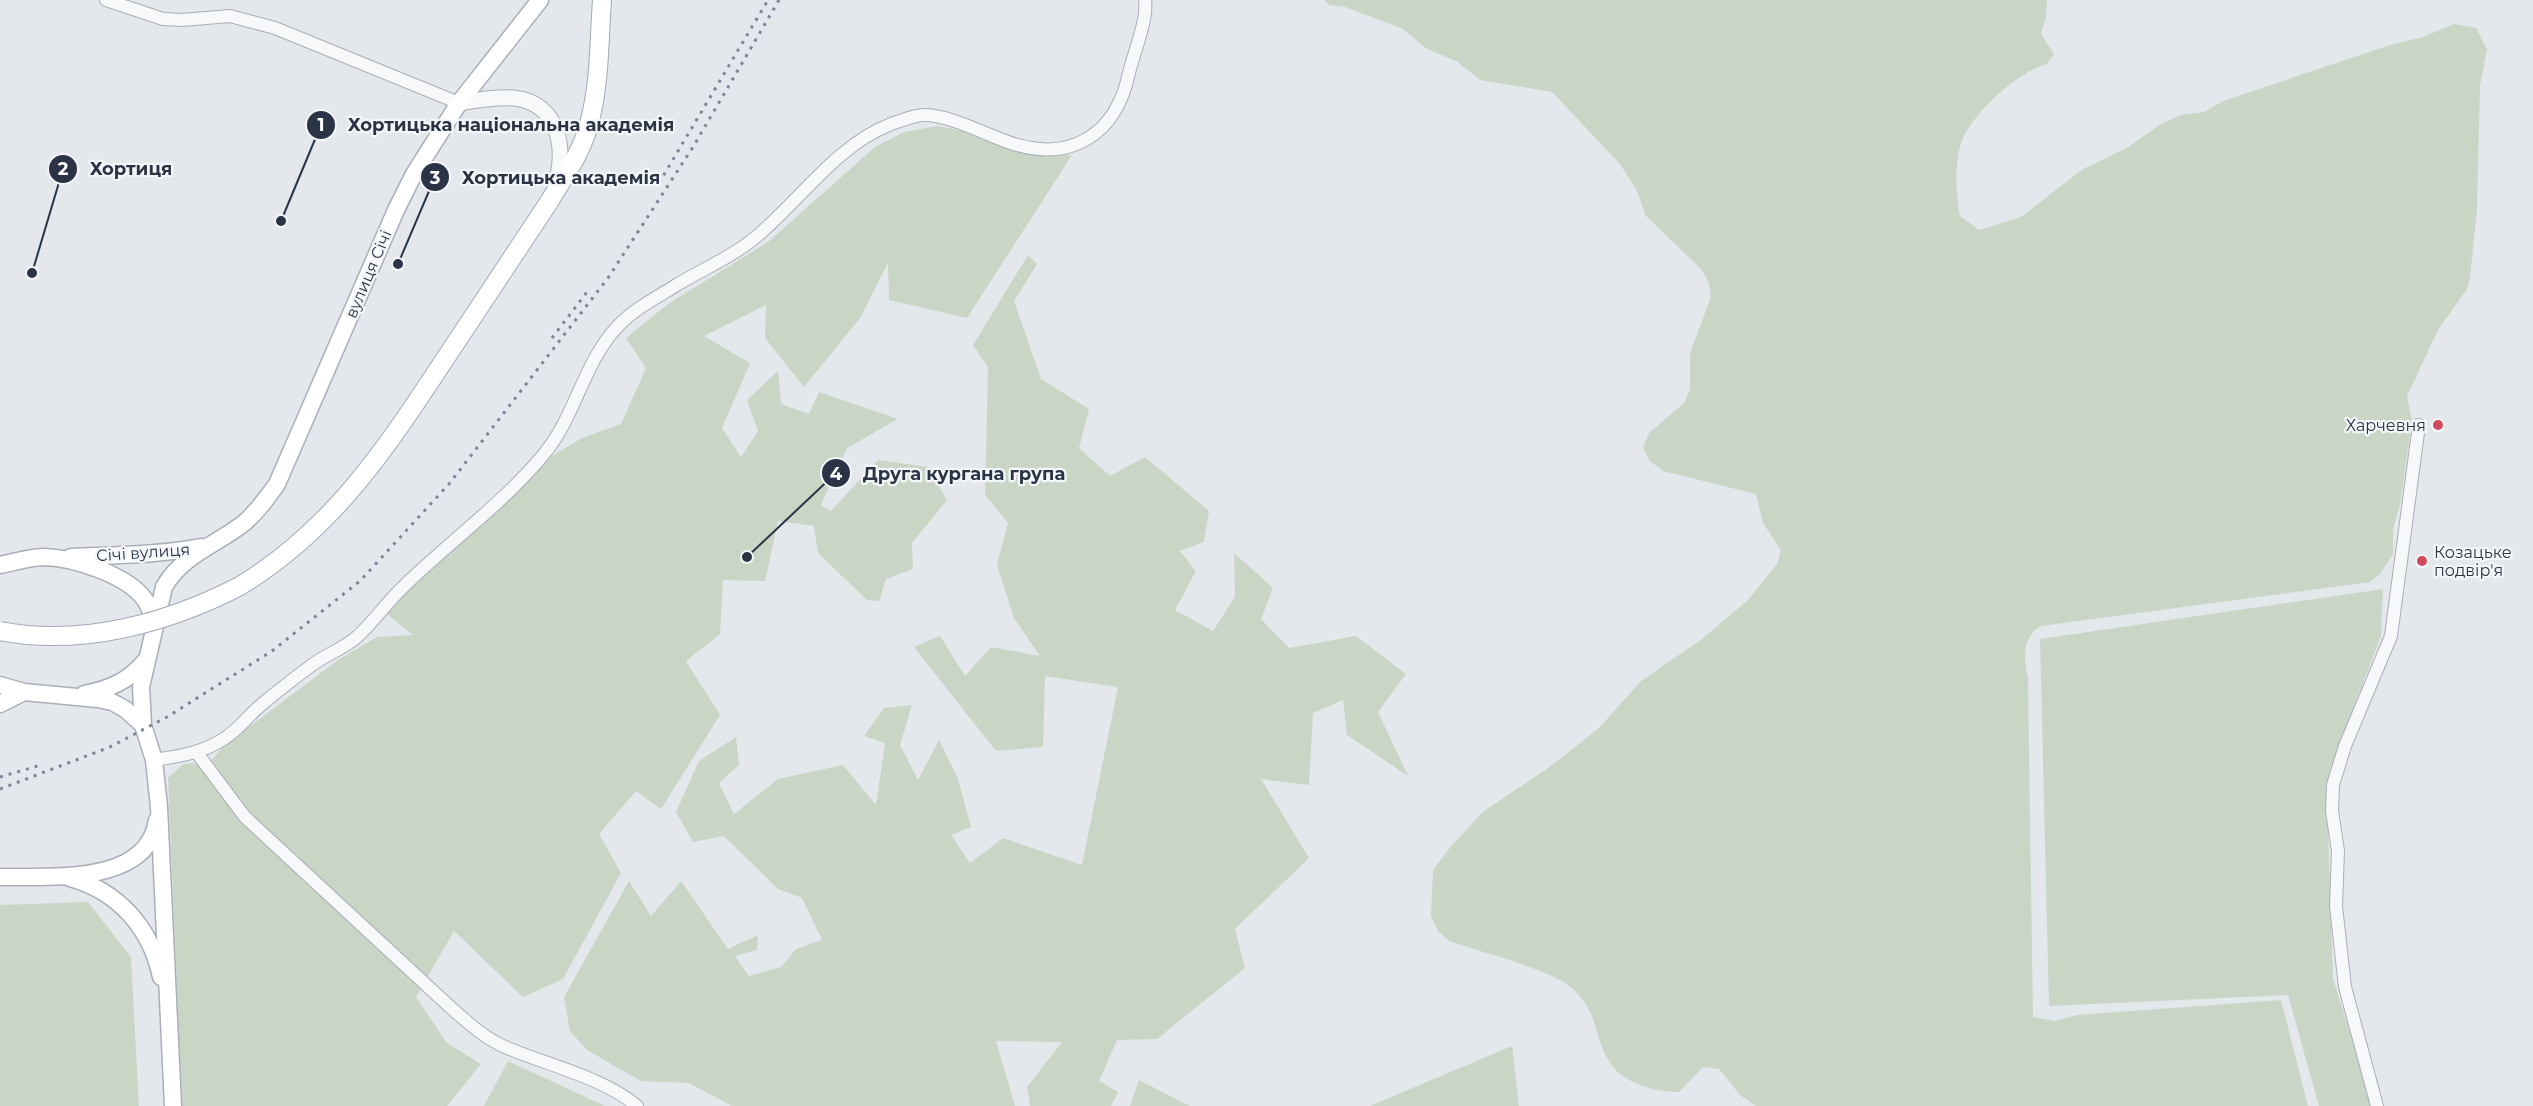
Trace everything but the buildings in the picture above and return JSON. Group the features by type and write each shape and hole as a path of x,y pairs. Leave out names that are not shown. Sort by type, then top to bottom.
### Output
{"main road":[{"name":"вулиця Січі","path":"206,546 226,536 244,522 260,507 277,484 396,210 414,174 459,103 540,0"},
{"path":"0,632 92,634 128,628 190,609 240,586 280,560 313,532 350,494 387,446 549,202 573,162 589,126 596,93 602,0"},
{"name":"Січі вулиця","path":"0,565 24,559 124,556 174,552 206,546"},
{"name":"Січі вулиця","path":"159,807 154,760 143,724 141,687 164,587 171,574 206,546"},
{"path":"46,557 104,572 135,588 146,600 155,633"},
{"path":"73,696 103,690 121,683 135,674 147,660"},
{"path":"0,685 24,692 112,702 125,709 143,724"},
{"path":"0,704 24,692"},
{"path":"0,877 91,874 118,866 144,850 156,831 159,807"},
{"path":"159,807 173,1106"},
{"path":"61,876 103,890 120,902 137,921 149,942 160,970 168,1010"}],"street":[{"path":"106,0 163,19 182,20 230,16 276,28 459,103 490,98 516,99 539,106 556,127 562,152 560,171 549,202"},
{"path":"154,760 197,753 226,738 258,708 318,660 357,638 400,590 518,483 553,442 591,366 610,336 628,316 750,241 819,173 864,139 890,125 922,115 940,117 1032,149 1066,147 1088,140 1104,127 1118,109 1125,95 1135,45 1144,19 1144,0"},
{"path":"2377,1106 2345,987 2336,906 2338,851 2332,811 2333,785 2345,746 2391,636 2419,424"},
{"path":"197,753 245,817 448,1006 479,1032 503,1046 617,1092 637,1106"}],"green space":[{"path":"1325,0 2047,0 2046,17 2041,34 2054,54 2047,64 2023,75 1997,95 1975,119 1961,143 1956,180 1960,216 1979,230 2021,217 2083,169 2125,149 2161,124 2181,115 2204,112 2223,101 2390,45 2423,37 2454,24 2476,28 2487,49 2480,86 2477,210 2470,277 2467,289 2438,330 2407,396 2412,421 2400,505 2393,529 2393,554 2380,574 2370,582 2041,626 2030,637 2026,649 2033,1017 2055,1021 2077,1015 2281,1000 2308,1106 1756,1106 1740,1095 1719,1069 1703,1067 1679,1092 1649,1088 1629,1080 1613,1067 1603,1049 1587,1007 1573,989 1533,968 1449,941 1438,931 1431,916 1433,870 1452,845 1484,811 1551,766 1600,727 1641,681 1702,639 1748,600 1777,564 1781,550 1763,523 1756,494 1663,471 1650,461 1643,448 1649,433 1684,403 1690,389 1690,353 1711,297 1709,283 1701,269 1646,216 1636,189 1620,164 1552,92 1480,80 1456,61 1427,49 1403,29 1345,7 1329,5"},
{"path":"937,126 985,135 1019,152 1072,155 967,318 889,300 888,263 860,318 804,387 765,338 766,305 704,336 750,363 722,428 741,457 758,431 747,400 778,371 781,404 809,414 819,392 898,419 847,448 821,505 831,511 878,460 928,467 947,500 912,543 913,569 886,579 879,601 867,600 818,553 814,526 778,521 765,581 723,580 720,634 686,661 720,715 661,809 636,791 599,834 621,873 563,979 523,997 454,931 416,997 447,1043 481,1064 447,1106 182,1106 168,778 183,764 210,762 224,746 338,660 377,637 413,635 382,610 532,468 582,438 621,424 646,368 626,338 668,304 768,242 875,147 904,132"},
{"path":"1028,255 1037,264 1014,301 1041,379 1089,409 1079,448 1110,476 1145,457 1209,511 1204,542 1180,551 1196,571 1175,610 1213,631 1235,597 1234,553 1273,588 1261,619 1289,648 1356,636 1406,674 1378,712 1408,776 1347,735 1343,700 1313,713 1309,785 1261,779 1309,858 1235,929 1245,968 1157,1039 1117,1040 1099,1081 1118,1092 1111,1106 1030,1106 1027,1087 1062,1042 996,1041 1015,1106 732,1106 689,1083 641,1081 587,1050 570,1031 564,997 629,881 651,916 681,881 728,949 758,935 757,950 735,956 749,976 781,967 796,949 822,940 802,898 778,889 724,836 693,842 676,812 699,761 736,737 739,765 719,783 734,814 778,779 843,765 876,805 885,743 864,736 884,708 912,705 900,745 918,780 939,740 958,779 971,827 951,835 970,863 1003,838 1082,865 1118,687 1045,676 1043,747 996,751 914,647 940,636 965,676 991,647 1040,656 1014,618 997,565 1008,523 985,495 988,367 973,345"},
{"path":"2383,589 2381,636 2341,740 2327,796 2333,979 2373,1106 2319,1106 2288,995 2049,1006 2040,639"},
{"path":"88,902 131,957 139,1106 0,1106 0,905"},
{"path":"1512,1046 1519,1106 1370,1106"},
{"path":"508,1061 605,1106 484,1106"},
{"path":"1139,1080 1190,1106 1130,1106"}],"railway":[{"path":"659,183 768,0"},
{"path":"0,789 110,747 167,717 272,651 360,581 449,484 608,278 693,147 779,0"},
{"path":"552,338 590,288"},
{"path":"0,777 41,765"}],"place":[{"name":"Хортицька національна академія","path":"281,221"},
{"name":"Хортицька академія","path":"398,264"},
{"name":"Хортиця","path":"32,273"},
{"name":"Харчевня","path":"2438,425"},
{"name":"Друга кургана група","path":"747,557"},
{"name":"Козацьке подвір'я","path":"2422,561"}]}
